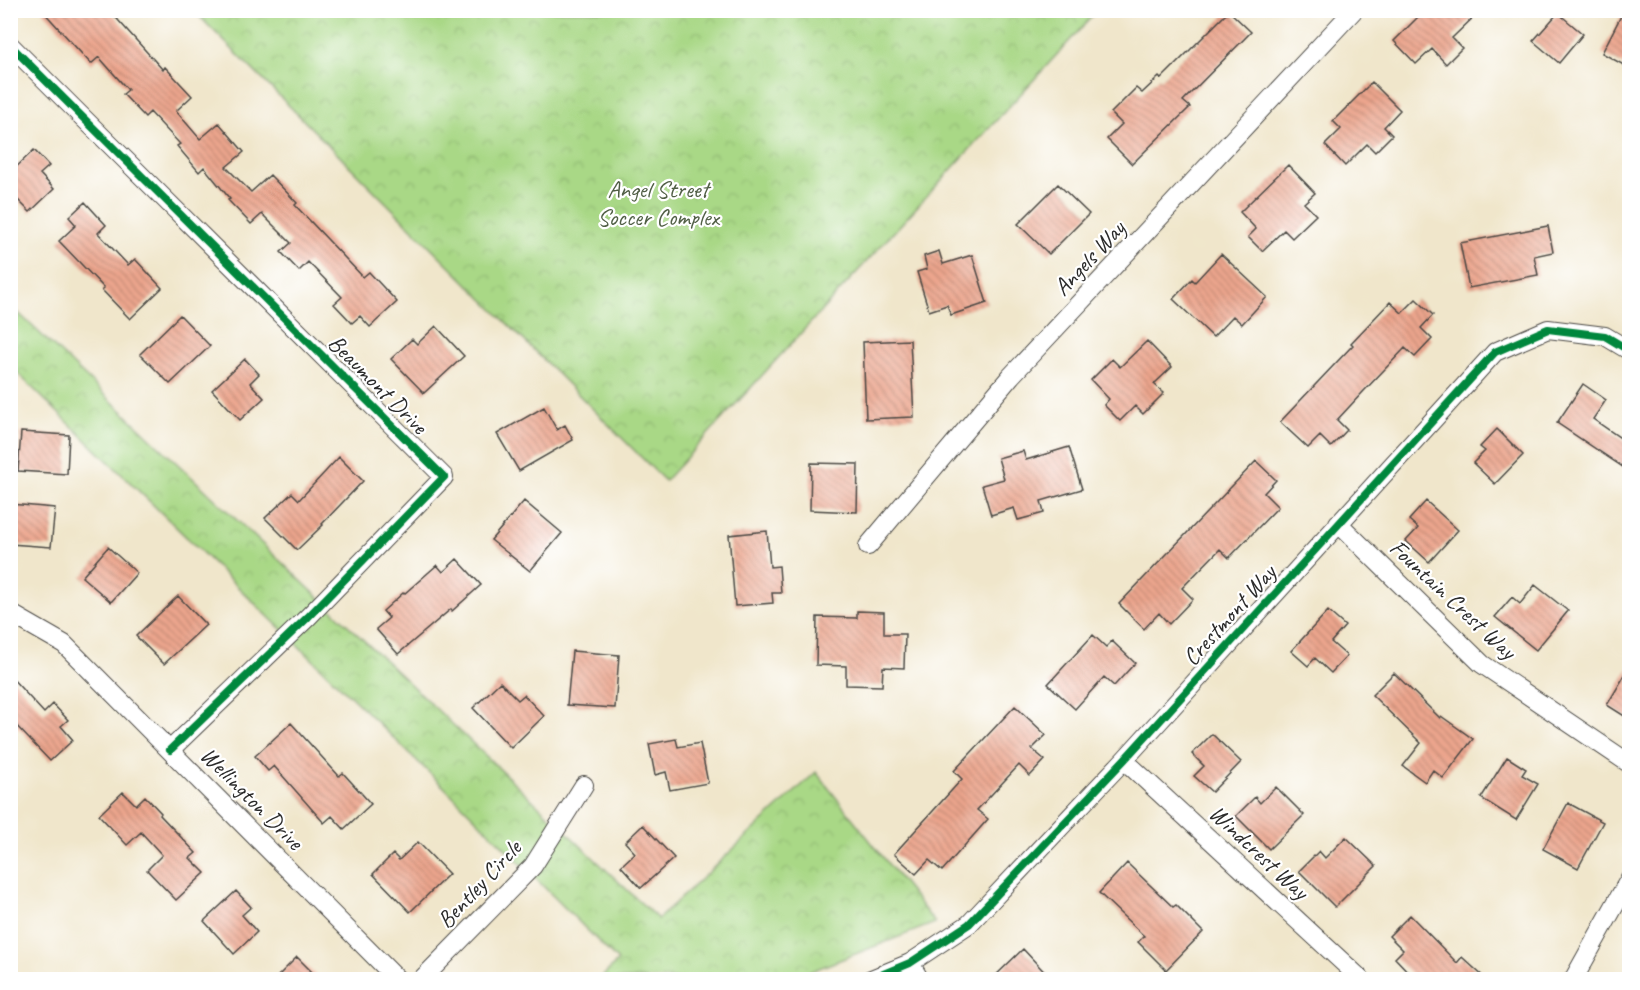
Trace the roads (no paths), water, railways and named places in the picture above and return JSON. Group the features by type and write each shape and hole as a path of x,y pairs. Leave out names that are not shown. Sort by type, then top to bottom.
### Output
{"street":[{"name":"Angels Way","path":"868,546 1011,376 1354,10"},
{"name":"Beaumont Drive","path":"10,45 444,477 308,617 170,750"},
{"name":"Crestmont Way","path":"868,980 910,963 969,924 1124,760 1495,352 1548,328 1605,336 1629,351"},
{"name":"Fountain Crest Way","path":"1338,524 1482,664 1629,764"},
{"name":"Wellington Drive","path":"10,613 64,644 398,980"},
{"name":"Windcrest Way","path":"1124,760 1362,980"},
{"name":"Bentley Circle","path":"421,980 534,866 584,785"},
{"path":"1573,980 1629,878"},
{"path":"910,963 920,980"}],"park label":[{"name":"Angel Street Soccer Complex","path":"658,203"}]}
